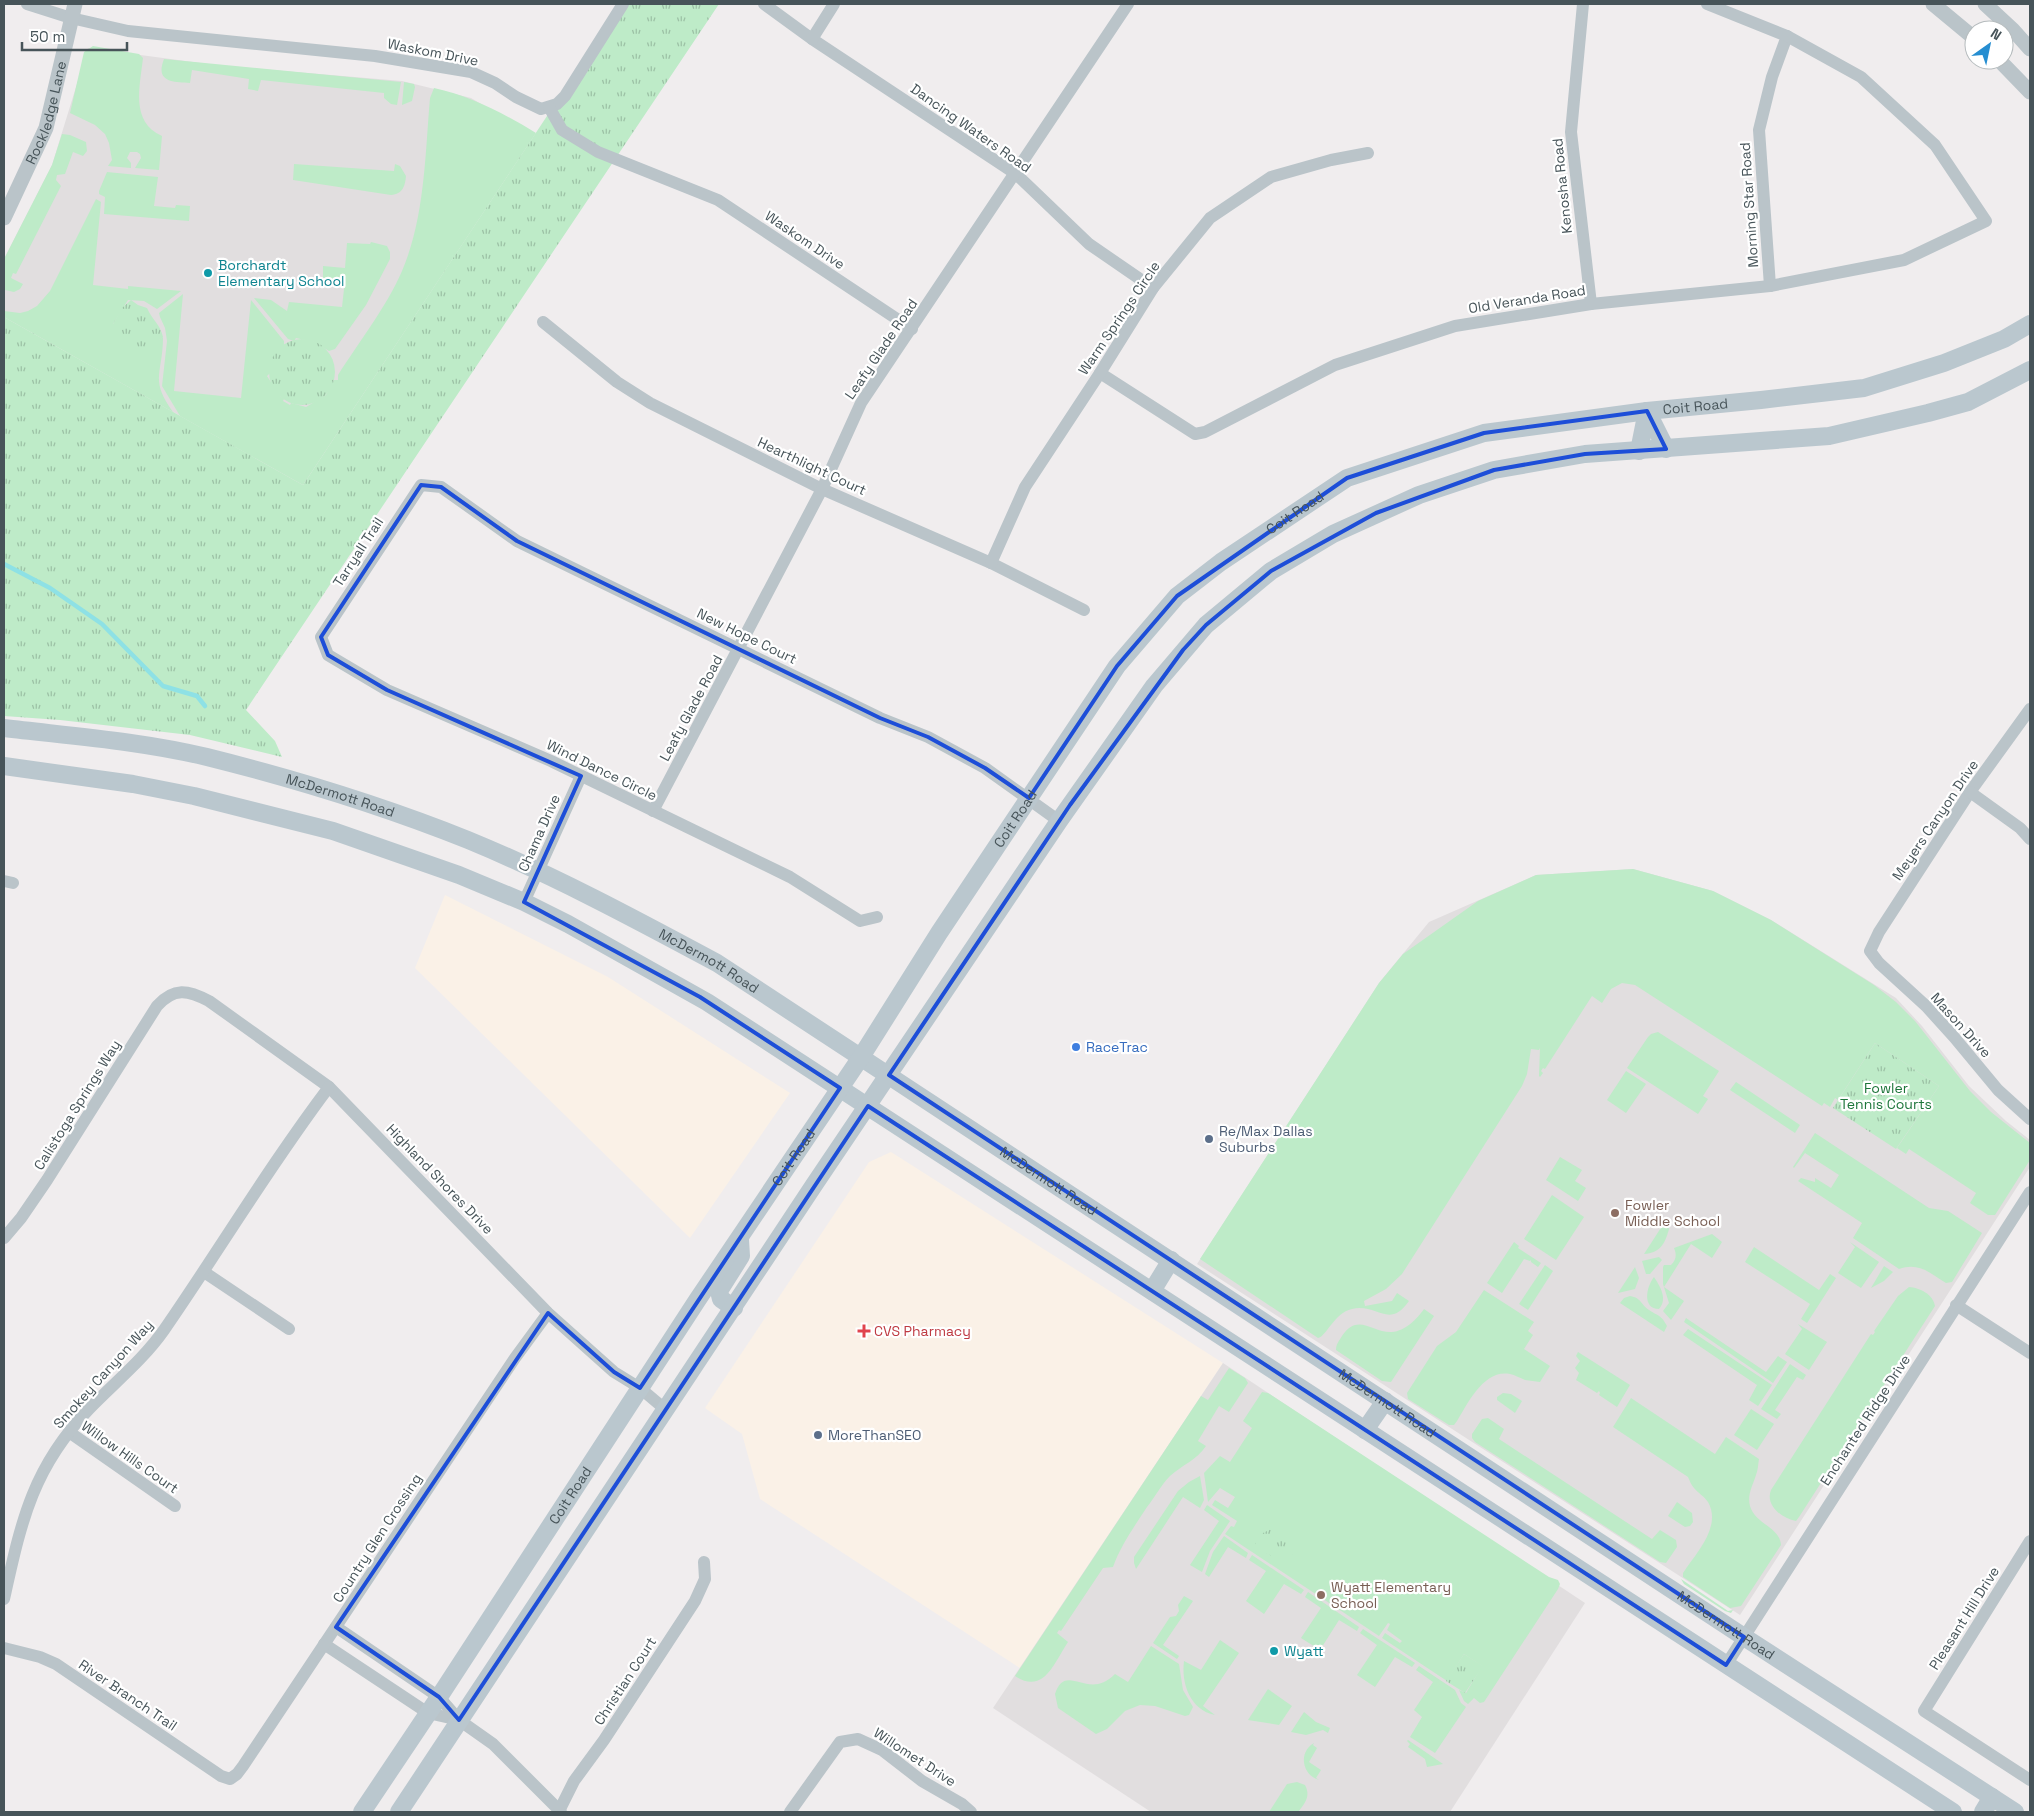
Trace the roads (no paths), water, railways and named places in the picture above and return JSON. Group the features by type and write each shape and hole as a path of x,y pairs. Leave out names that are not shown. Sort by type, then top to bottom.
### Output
{"main road":[{"name":"Coit Road","path":"362,1812 1117,666 1177,596 1221,562 1347,478 1484,433 1648,411 1864,388 1944,363 2004,339 2030,324"},
{"path":"399,1812 1059,821 1154,686 1206,625 1271,571 1342,530 1419,495 1494,470 1585,454 1829,436 1968,402 2030,370"},
{"path":"1648,411 1666,449"},
{"path":"1639,451 1648,411"},
{"name":"McDermott Road","path":"4,728 130,744 206,757 336,793 468,840 624,913 716,963 889,1075 1744,1637 1987,1805 2015,1812"},
{"path":"4,766 133,784 194,796 333,831 459,875 524,902 568,924 700,997 1953,1812"},
{"path":"734,1308 721,1299 719,1291 741,1256 740,1237"},
{"path":"1152,1291 1171,1260"},
{"path":"1365,1430 1385,1401"}],"street":[{"name":"Waskom Drive","path":"27,4 73,11 128,30 375,56 471,72 495,83 532,106 541,109 549,107 562,130 598,152 718,200 912,329"},
{"path":"549,107 557,104 565,96 623,4"},
{"name":"Dancing Waters Road","path":"764,4 812,39 1016,174 1089,244 1154,288"},
{"path":"812,39 834,4"},
{"name":"Leafy Glade Road","path":"653,811 740,649 822,489 861,402 1016,174 1128,4"},
{"name":"Kenosha Road","path":"1584,4 1571,132 1591,304"},
{"path":"1708,4 1787,36"},
{"path":"1933,4 1964,30"},
{"path":"1985,4 2030,49"},
{"name":"Rockledge Lane","path":"4,218 9,196 46,128 73,11"},
{"name":"Old Veranda Road","path":"1100,373 1196,434 1210,430 1334,365 1455,326 1591,304 1770,286 1904,260 1986,221 1935,145 1861,77 1787,36"},
{"name":"Morning Star Road","path":"1770,286 1759,130 1772,77 1787,36"},
{"path":"2009,70 2030,92"},
{"name":"Warm Springs Circle","path":"991,563 1025,487 1154,288 1210,218 1272,177 1331,160 1368,153"},
{"name":"Hearthlight Court","path":"543,322 617,382 650,403 822,489 991,563 1084,610"},
{"name":"New Hope Court","path":"421,485 441,487 517,541 880,718 928,737 985,768 1059,821"},
{"name":"Tarryall Trail","path":"321,637 421,485"},
{"name":"Wind Dance Circle","path":"321,637 328,655 387,690 551,761 790,877 860,922 876,916"},
{"name":"Meyers Canyon Drive","path":"1870,951 1879,932 1970,792 2030,709"},
{"name":"Chama Drive","path":"524,902 581,776"},
{"path":"1970,792 2020,828 2030,838"},
{"name":"Mason Drive","path":"1870,951 1879,963 1932,1012 1998,1090 2030,1119"},
{"name":"Highland Shores Drive","path":"177,992 188,993 209,1002 330,1087 548,1313 614,1372 640,1388 666,1410"},
{"name":"Calistoga Springs Way","path":"4,1238 21,1218 47,1180 157,1006 169,995 177,992"},
{"name":"Smokey Canyon Way","path":"4,1599 20,1529 37,1481 49,1459 88,1410 134,1365 162,1332 204,1272 291,1138 330,1087"},
{"name":"Enchanted Ridge Drive","path":"1726,1664 2030,1192"},
{"path":"204,1272 289,1329"},
{"path":"1956,1305 2030,1353"},
{"name":"Country Glen Crossing","path":"230,1779 243,1766 514,1358 548,1313"},
{"name":"Willow Hills Court","path":"69,1432 175,1506"},
{"name":"Pleasant Hill Drive","path":"2030,1541 1924,1711 2030,1780"},
{"name":"Christian Court","path":"560,1811 574,1781 604,1740 695,1601 705,1580 704,1562"},
{"path":"336,1627 439,1697 459,1720 493,1744 560,1811"},
{"path":"324,1644 428,1713 459,1720"},
{"name":"River Branch Trail","path":"4,1648 40,1657 56,1664 221,1776 230,1779"},
{"name":"Willomet Drive","path":"790,1812 840,1742 858,1739 882,1750 922,1781 962,1804 971,1812"}],"waterway":[{"path":"4,564 50,588 102,624 163,686 197,696 205,706"}],"place":[{"name":"Borchardt Elementary School","path":"208,273"},
{"name":"RaceTrac","path":"1076,1047"},
{"name":"Re/Max Dallas Suburbs","path":"1209,1139"},
{"name":"Fowler Middle School","path":"1615,1213"},
{"name":"CVS Pharmacy","path":"864,1331"},
{"name":"MoreThanSEO","path":"818,1435"},
{"name":"Wyatt Elementary School","path":"1321,1595"},
{"name":"Wyatt","path":"1274,1651"}],"park label":[{"name":"Fowler Tennis Courts","path":"1886,1096"}]}
